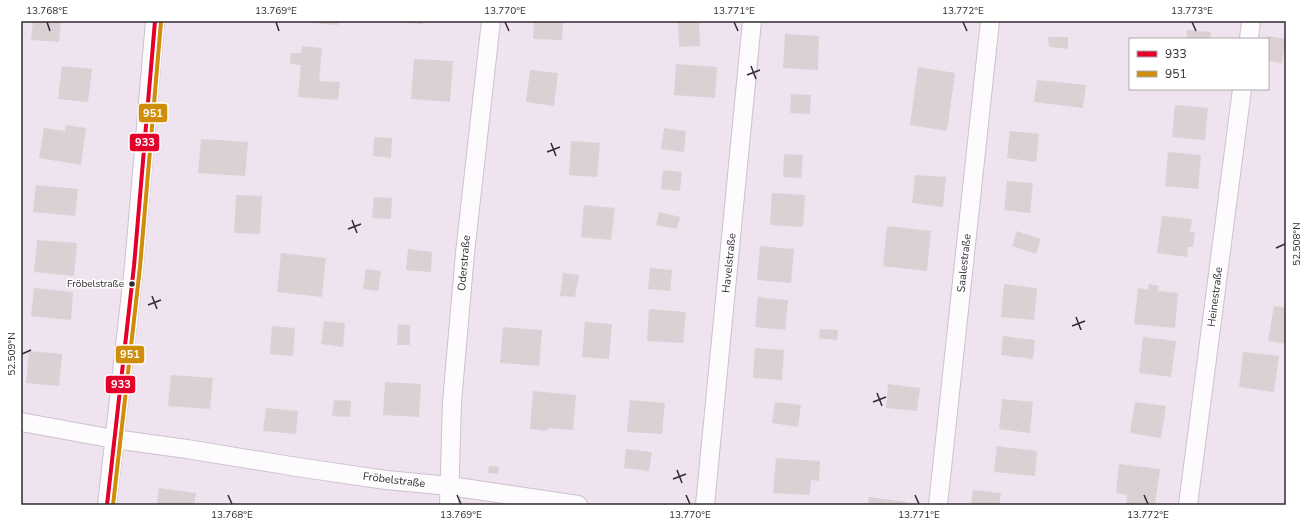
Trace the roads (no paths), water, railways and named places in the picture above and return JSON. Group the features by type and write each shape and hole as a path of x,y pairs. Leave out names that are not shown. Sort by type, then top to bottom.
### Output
{"street":[{"path":"107,505 134,266 155,21"},
{"name":"Oderstraße","path":"449,505 452,402 465,253 491,21"},
{"name":"Havelstraße","path":"705,505 752,21"},
{"name":"Saalestraße","path":"938,505 990,21"},
{"path":"1249,38 1251,21"},
{"name":"Heinestraße","path":"1188,505 1242,90"},
{"name":"Fröbelstraße","path":"21,422 114,439 312,469 386,480 450,486 578,505"}],"place":[{"name":"Fröbelstraße","path":"132,284"}]}
